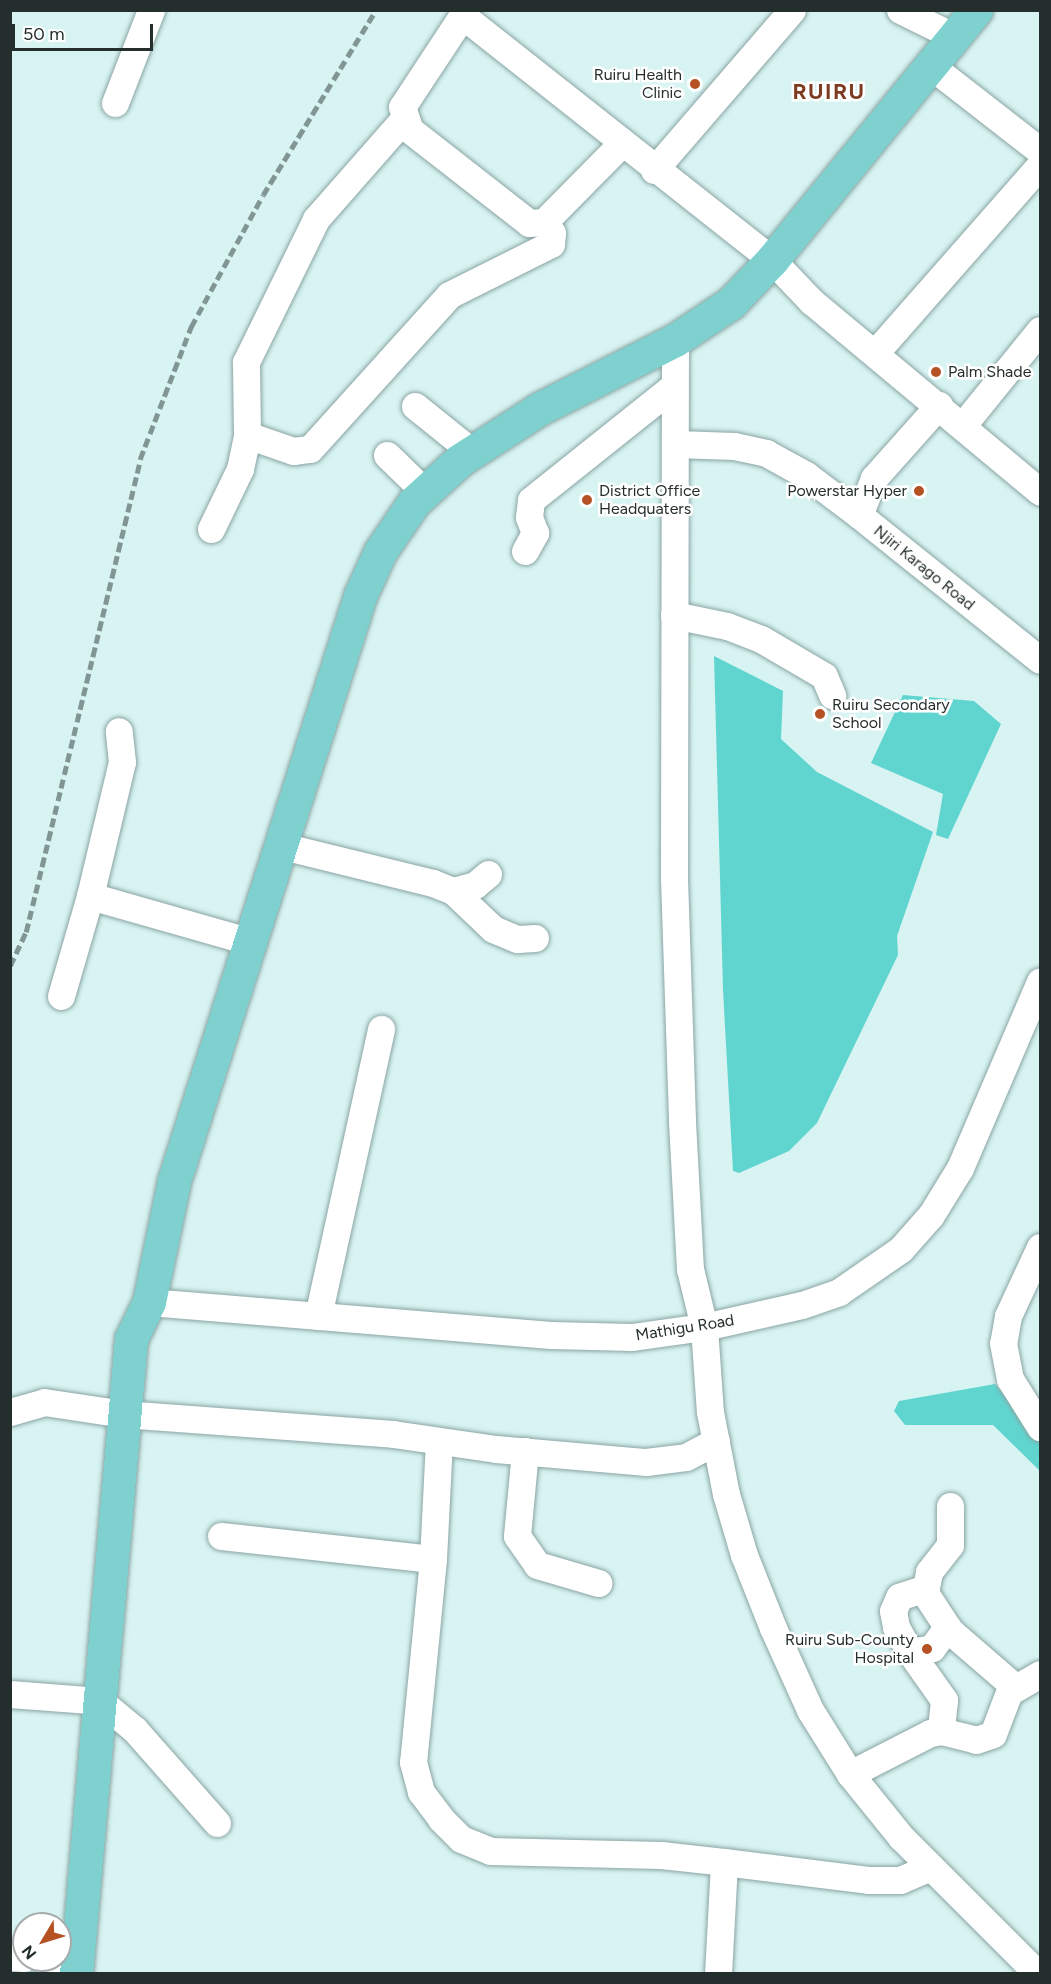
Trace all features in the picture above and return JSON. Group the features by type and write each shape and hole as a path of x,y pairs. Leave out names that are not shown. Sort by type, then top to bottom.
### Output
{"main road":[{"path":"77,1968 131,1339 149,1302 174,1181 278,845 360,596 380,552 425,492 472,452 539,409 675,340 731,303 772,260 976,10"}],"street":[{"path":"115,103 151,10"},
{"path":"654,170 792,10"},
{"path":"900,10 955,37"},
{"path":"621,144 544,222 529,223 518,217 410,130 403,120 402,107 465,12 621,144 772,260 811,301 1041,492"},
{"path":"931,66 1041,151"},
{"path":"211,529 240,469 248,435 246,363 316,219 403,120"},
{"path":"876,353 1041,165"},
{"path":"248,435 293,451 310,449 449,295 551,244 552,233 544,222"},
{"path":"963,425 1041,330"},
{"path":"675,340 674,878 682,1122 690,1269 704,1327 716,1441 744,1555 773,1628 810,1710 850,1774 930,1867 1038,1974"},
{"path":"525,551 535,533 529,517 531,500 544,486 674,386"},
{"name":"Njiri Karago Road","path":"939,405 874,478 859,515 1041,660"},
{"path":"415,406 472,452"},
{"path":"676,444 734,446 766,453 806,475 859,515"},
{"path":"387,455 425,492"},
{"path":"674,615 727,626 761,639 824,676 832,695"},
{"path":"61,996 90,896 122,762 119,731"},
{"path":"278,845 453,891 493,929 517,939 535,938"},
{"path":"453,891 475,885 488,874"},
{"path":"90,896 248,941"},
{"name":"Mathigu Road","path":"149,1302 551,1335 632,1338 704,1327 802,1305 839,1292 901,1249 931,1215 960,1168 1041,981"},
{"path":"318,1316 381,1029"},
{"path":"1041,1247 1008,1316 1003,1343 1010,1379 1041,1427"},
{"path":"10,1412 44,1402 123,1414 393,1434 525,1451 670,1461 716,1441"},
{"path":"439,1441 434,1559 413,1762 421,1791 441,1819 462,1839 490,1851 662,1855 868,1880 900,1880 930,1867"},
{"path":"525,1451 517,1536 537,1565 598,1583"},
{"path":"950,1506 950,1545 929,1572 926,1588 932,1608 946,1627 1016,1688"},
{"path":"221,1536 434,1559"},
{"path":"926,1588 899,1597 892,1611 896,1627 910,1652 944,1700 940,1731"},
{"path":"910,1652 932,1648 946,1627"},
{"path":"850,1774 940,1731 970,1739 993,1734 1009,1692 1041,1674"},
{"path":"10,1694 100,1701 135,1730 217,1823"},
{"path":"718,1974 724,1862"}],"shaded area":[{"path":"714,656 783,691 781,739 817,772 933,832 897,936 898,955 817,1123 789,1151 739,1173 733,1171 723,990"},
{"path":"903,695 974,701 1001,724 948,839 936,835 943,794 871,763"},
{"path":"995,1384 1040,1440 1040,1471 993,1425 905,1425 894,1411 899,1401"}],"railway":[{"path":"10,966 26,932 140,459 191,327 263,195 376,10"}],"place":[{"name":"Ruiru Health Clinic","path":"695,84"},
{"name":"Palm Shade","path":"936,372"},
{"name":"Powerstar Hyper","path":"919,491"},
{"name":"District Office Headquaters","path":"587,500"},
{"name":"Ruiru Secondary School","path":"820,714"},
{"name":"Ruiru Sub-County Hospital","path":"927,1649"}],"district":[{"name":"RUIRU","path":"829,92"}]}
